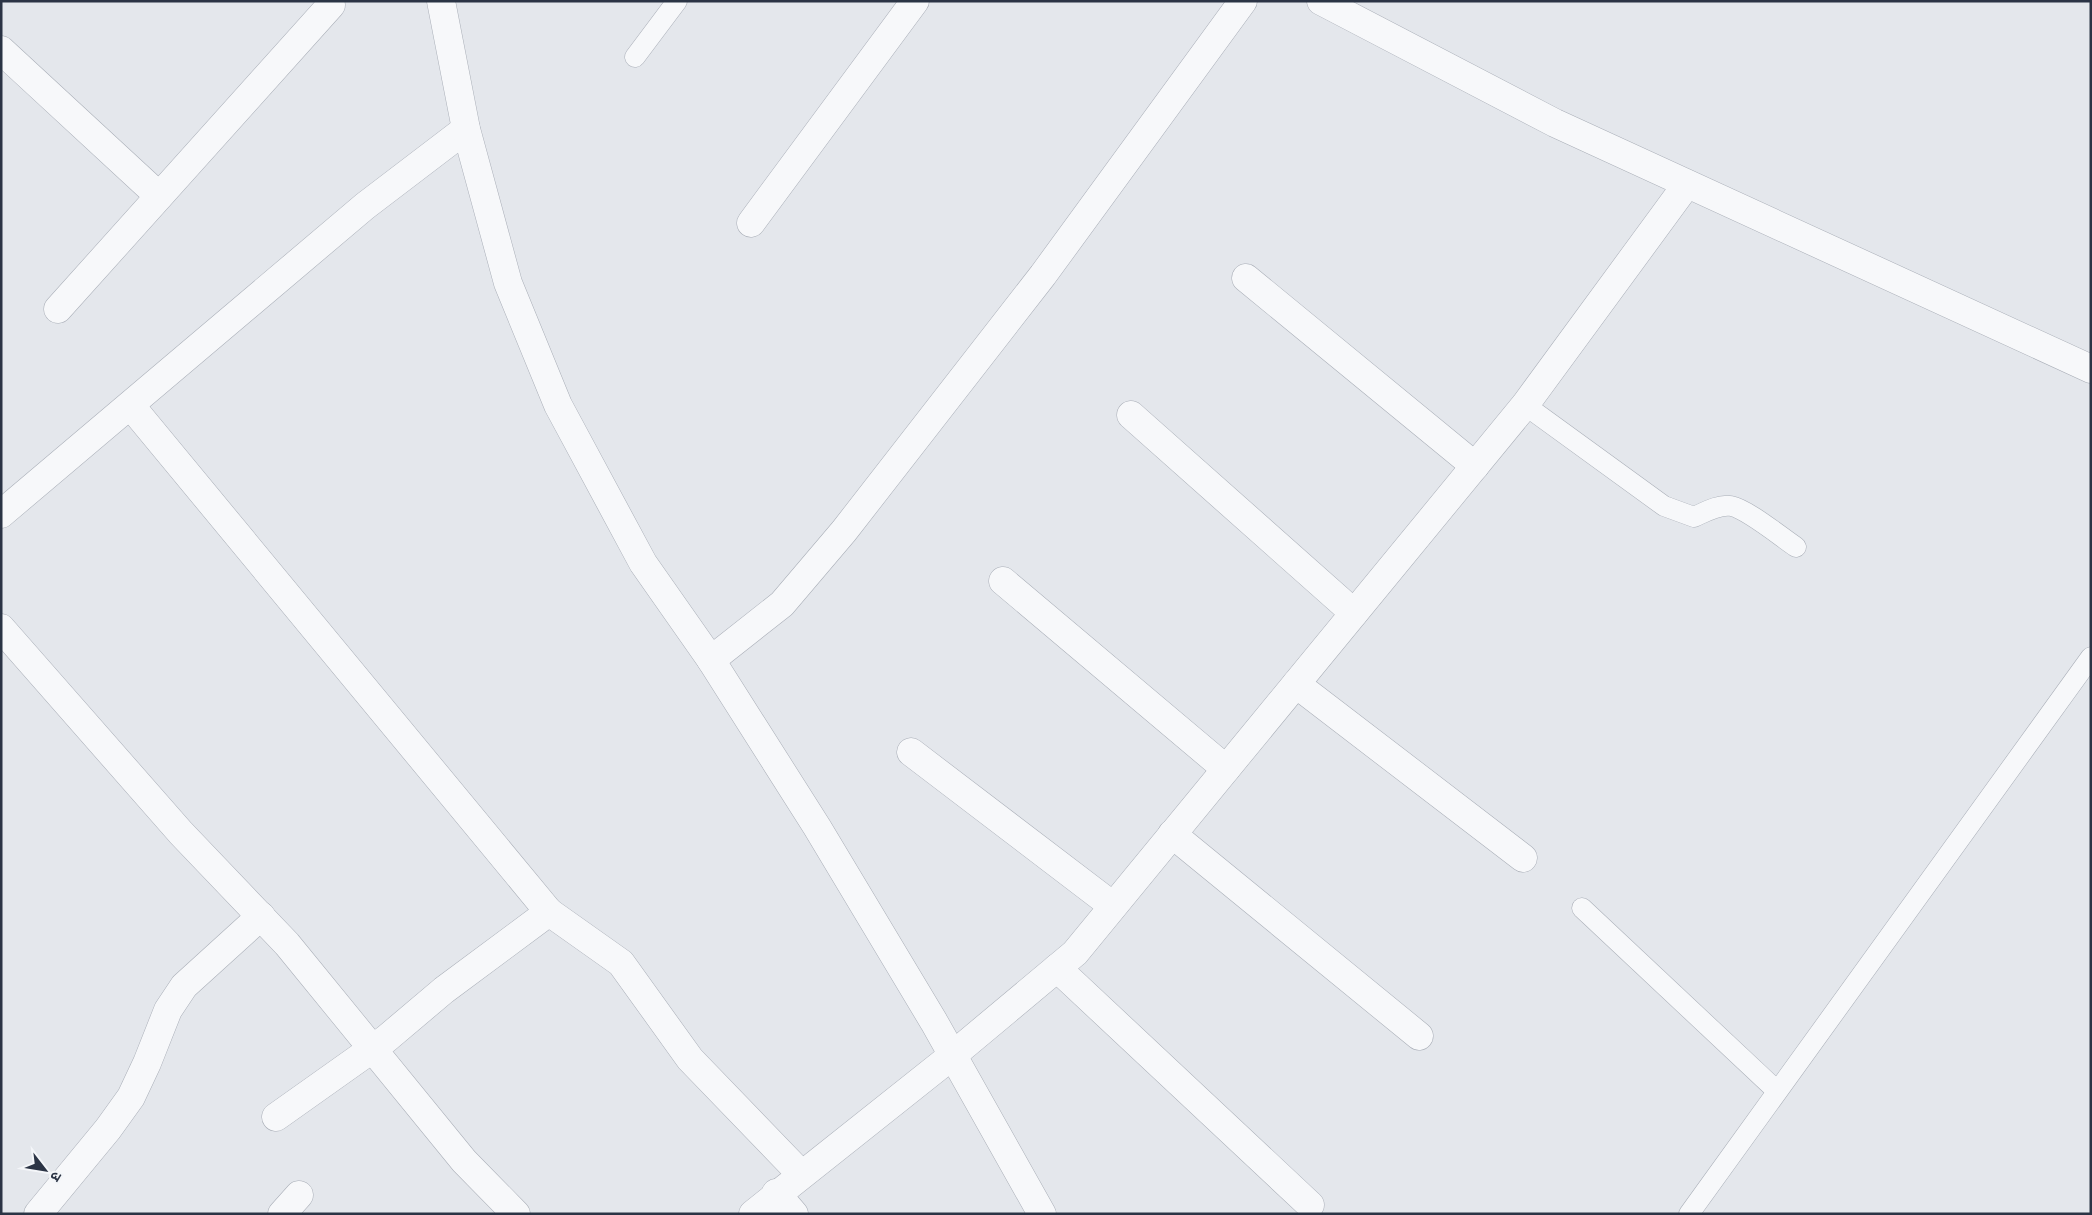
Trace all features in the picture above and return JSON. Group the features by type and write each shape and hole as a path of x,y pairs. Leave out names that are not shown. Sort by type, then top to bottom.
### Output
{"street":[{"path":"442,1 466,128 508,283 558,405 643,564 711,660 817,827 953,1055 1042,1214"},
{"path":"751,222 915,1"},
{"path":"711,660 782,604 844,530 1043,274 1243,1"},
{"path":"1321,1 1555,123 2091,368"},
{"path":"58,308 331,6"},
{"path":"1,50 159,196"},
{"path":"1,514 131,406 365,206 466,128"},
{"path":"753,1214 776,1193 953,1055 1075,953 1525,405 1687,184"},
{"path":"1246,278 1475,466"},
{"path":"131,406 549,912 621,963 690,1059 801,1174"},
{"path":"1131,415 1354,613"},
{"path":"1003,581 1226,769"},
{"path":"1,628 181,833 262,916 373,1048 464,1161 516,1214"},
{"path":"1296,684 1523,858"},
{"path":"911,752 1114,906"},
{"path":"1172,834 1419,1036"},
{"path":"276,1117 373,1048 444,990 549,912"},
{"path":"38,1214 108,1129 131,1097 148,1063 168,1010 184,986 262,916"},
{"path":"1057,968 1310,1205"},
{"path":"776,1193 794,1214"}],"lane":[{"path":"635,57 677,1"},
{"path":"1525,405 1664,506 1694,517 1716,508 1730,506 1742,510 1796,547"},
{"path":"1689,1214 2091,657"},
{"path":"1582,908 1777,1092"}]}
